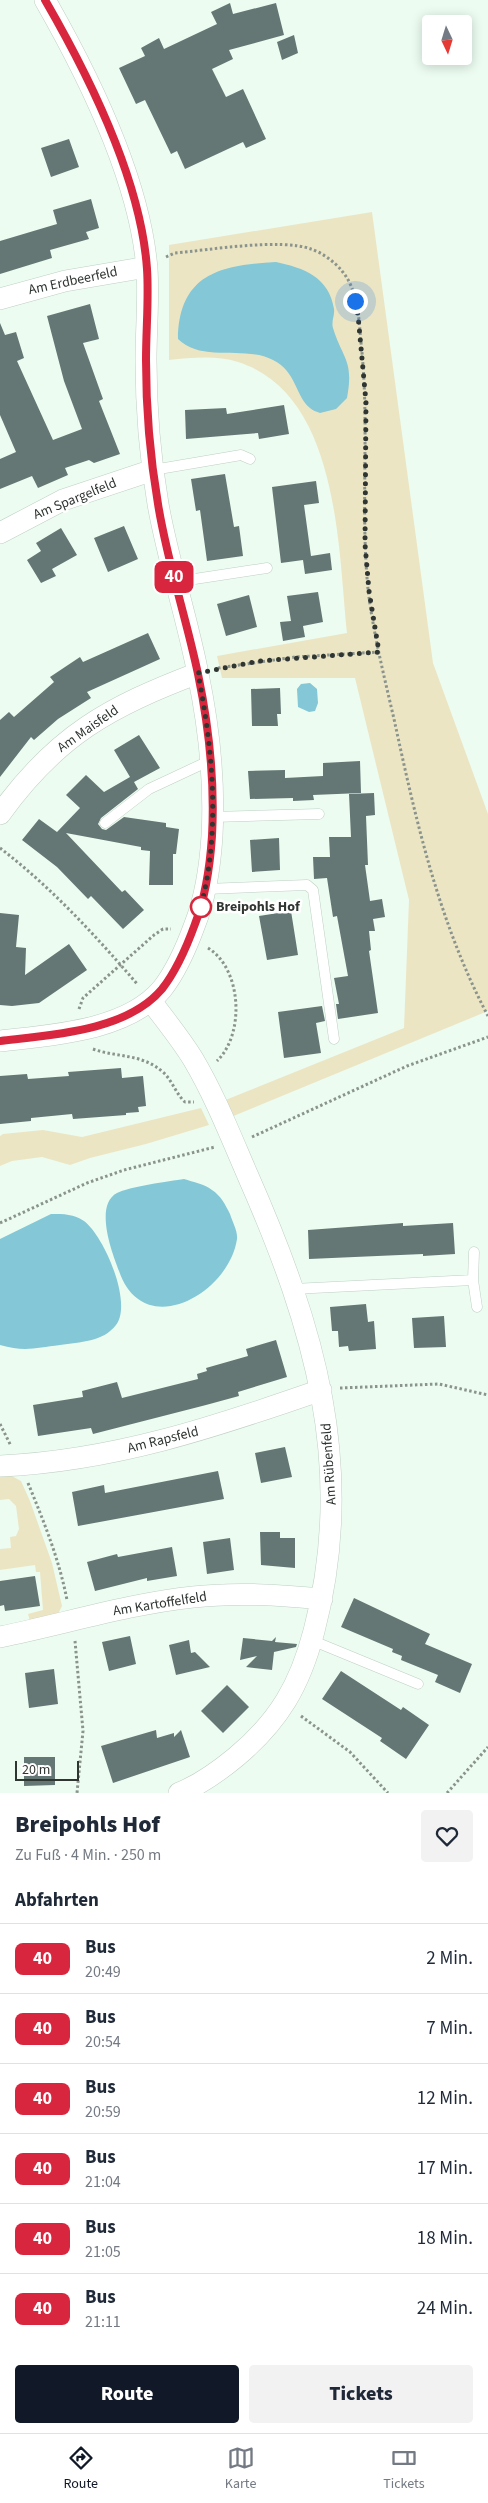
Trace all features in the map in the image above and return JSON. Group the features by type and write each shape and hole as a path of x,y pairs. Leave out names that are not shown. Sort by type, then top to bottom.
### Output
{"street":[{"path":"0,1041 58,1034 102,1024 137,1011 151,1001 172,976 200,910 206,889 213,817 211,760 207,722 198,673 158,505 153,470 146,374 147,267 139,222 117,150 91,89 45,0"},
{"name":"Am Erdbeerfeld","path":"0,299 65,280 147,267"},
{"name":"Am Spargelfeld","path":"0,534 63,500 153,470"},
{"name":"Am Maisfeld","path":"0,814 42,763 71,738 105,714 141,695 198,673"},
{"name":"Am Rübenfeld","path":"151,1001 182,1042 200,1072 260,1203 304,1321 321,1390 330,1448 331,1546 322,1599 299,1678 285,1704 269,1727 254,1742 218,1772 179,1793"},
{"name":"Am Rapsfeld","path":"0,1466 78,1458 141,1447 205,1430 321,1390"},
{"name":"Am Kartoffelfeld","path":"0,1637 139,1605 194,1597 250,1594 322,1599"}],"lane":[{"path":"153,470 240,455 250,459"},
{"path":"175,582 267,568"},
{"path":"105,823 149,789 211,760"},
{"path":"213,817 319,814"},
{"path":"206,889 307,885 313,890 334,1039"},
{"path":"474,1252 474,1280 477,1307"},
{"path":"293,1289 474,1280"},
{"path":"311,1640 418,1684"}],"path":[{"path":"147,267 174,253 246,246 294,245 313,249 342,271 351,287 358,315 363,361 366,402 365,544 369,591 379,652 407,782 437,894 469,980 488,1016"},
{"path":"198,673 260,661 379,652"},
{"path":"0,848 28,869 63,902 151,1001"},
{"path":"321,1390 363,1386 439,1384 488,1395"},
{"path":"285,1704 350,1752 388,1793"},
{"path":"446,1793 488,1747"}],"shaded area":[{"path":"372,212 433,663 488,814 488,1011 231,1117 223,1101 404,1028 409,900 355,678 222,678 217,656 347,633 335,518 327,477 314,439 296,406 271,379 238,362 230,360 195,358 169,360 169,245"},
{"path":"201,1108 209,1125 146,1144 70,1165 42,1157 12,1161 0,1166 0,1136 3,1134 43,1130 82,1137"},
{"path":"10,1475 21,1481 30,1501 52,1563 62,1606 58,1614 30,1621 28,1614 43,1610 40,1572 36,1572 35,1565 0,1570 0,1549 11,1548 10,1537 16,1536 19,1529 16,1506 9,1499 0,1500 0,1476"}],"water":[{"path":"276,262 296,267 314,276 327,289 331,298 334,311 333,328 346,361 349,376 347,398 336,409 320,413 311,409 305,403 287,371 273,360 250,354 199,350 188,346 178,339 180,317 186,300 195,287 206,277 237,266"},
{"path":"310,683 317,689 318,703 315,711 309,712 298,707 297,689 301,684"},
{"path":"184,1179 199,1183 215,1192 230,1214 237,1236 231,1259 219,1277 202,1292 184,1302 165,1307 146,1304 131,1292 119,1271 109,1242 106,1218 107,1208 110,1199 122,1191 149,1184"},
{"path":"51,1214 69,1215 84,1221 100,1240 119,1286 120,1315 111,1331 91,1340 30,1349 0,1345 0,1239"}],"building":[{"path":"230,3 233,14 276,3 284,35 229,50 233,59 212,69 226,97 243,89 266,139 246,148 243,142 185,169 177,151 171,154 145,100 136,104 119,68 145,56 141,48 159,38 164,49 217,24 211,12"},
{"path":"294,35 298,53 282,60 277,42"},
{"path":"69,139 79,167 51,177 41,148"},
{"path":"91,199 99,228 86,232 89,239 50,250 52,258 0,274 0,241 57,224 53,210"},
{"path":"90,304 99,339 83,343 103,399 99,401 120,454 94,463 89,460 65,468 68,475 38,488 32,476 0,489 0,459 16,452 0,415 0,323 5,335 16,332 24,358 17,361 53,440 82,429 64,381 47,316"},
{"path":"284,405 289,434 259,439 258,433 186,439 185,410 226,408 227,414"},
{"path":"225,474 234,527 239,526 243,556 207,561 200,510 196,511 191,479"},
{"path":"316,481 319,503 304,505 311,556 330,553 332,570 305,574 303,560 281,563 272,487"},
{"path":"124,526 138,559 108,572 94,538"},
{"path":"61,528 77,555 52,569 56,576 41,583 27,560 41,551 36,543"},
{"path":"318,592 323,622 303,626 305,637 283,641 280,622 291,621 287,596"},
{"path":"249,595 257,627 226,636 217,604"},
{"path":"148,633 160,659 87,692 91,698 58,719 34,740 31,737 0,777 0,720 9,712 14,717 54,682 50,677 80,657 83,662"},
{"path":"280,688 281,714 277,714 278,726 252,726 251,689"},
{"path":"139,735 160,768 134,782 138,789 101,818 98,824 102,829 106,830 124,817 166,823 166,827 179,829 176,854 173,854 173,885 149,885 150,851 141,850 141,847 66,833 122,892 125,890 144,910 123,929 91,896 88,899 57,867 22,840 39,819 57,832 80,808 66,795 86,775 104,792 130,777 114,750"},
{"path":"360,761 361,793 313,795 314,800 293,801 293,798 250,799 248,771 285,770 285,778 323,776 323,763"},
{"path":"374,793 375,815 366,816 368,865 365,865 370,901 382,899 385,917 373,919 375,931 369,931 371,950 369,951 378,1013 338,1019 336,1004 339,1004 334,978 348,976 337,916 333,917 327,878 314,879 313,857 330,857 329,837 351,837 349,794"},
{"path":"279,838 280,870 252,872 250,840"},
{"path":"291,911 298,955 267,960 259,916"},
{"path":"0,913 19,915 16,947 26,948 25,975 69,944 87,970 39,1003 12,1006 0,1005"},
{"path":"322,1006 325,1021 316,1023 321,1053 284,1058 278,1012"},
{"path":"121,1068 122,1078 143,1076 146,1106 138,1107 139,1112 126,1113 126,1115 73,1119 72,1114 31,1118 31,1121 0,1124 0,1076 27,1074 28,1079 69,1076 68,1072"},
{"path":"403,1223 403,1226 453,1223 455,1254 309,1259 308,1230"},
{"path":"366,1304 368,1322 374,1321 376,1349 349,1351 348,1346 339,1347 338,1331 332,1331 330,1307"},
{"path":"444,1316 446,1347 414,1348 412,1318"},
{"path":"276,1340 287,1377 238,1392 239,1396 93,1434 91,1428 38,1436 33,1405 83,1397 82,1391 117,1382 122,1398 198,1379 197,1374 207,1371 206,1368 248,1356 246,1349"},
{"path":"285,1447 292,1477 261,1483 255,1453"},
{"path":"218,1471 224,1499 78,1526 72,1492 104,1485 105,1493"},
{"path":"260,1532 280,1532 280,1538 295,1538 295,1568 261,1565"},
{"path":"230,1538 234,1570 207,1574 203,1542"},
{"path":"172,1547 177,1576 147,1581 147,1578 95,1591 87,1562 117,1554 118,1557"},
{"path":"35,1576 40,1606 5,1611 4,1605 0,1606 0,1581"},
{"path":"354,1598 430,1634 425,1644 472,1664 460,1693 435,1682 438,1675 401,1660 402,1656 392,1652 393,1649 341,1627"},
{"path":"130,1636 136,1664 109,1671 102,1642"},
{"path":"276,1637 275,1642 297,1644 296,1647 274,1652 272,1670 246,1667 257,1656 240,1660 243,1638 272,1641"},
{"path":"189,1640 191,1653 195,1652 210,1667 176,1675 169,1645"},
{"path":"54,1669 58,1704 29,1708 25,1673"},
{"path":"341,1671 401,1710 403,1707 429,1725 406,1759 380,1741 382,1738 322,1699"},
{"path":"227,1685 249,1707 223,1733 201,1711"},
{"path":"156,1730 157,1738 174,1733 174,1737 181,1730 190,1757 113,1783 101,1746"},
{"path":"24,1757 55,1757 55,1785 24,1786"}],"bus line":[{"name":"40","path":"0,1041 58,1034 102,1024 137,1011 151,1001 172,976 190,938 200,910 206,889 213,817 211,760 207,722 194,654 168,552 153,470 146,374 147,267 141,232 117,150 91,89 45,0"}],"place":[{"name":"Breipohls Hof","path":"201,907"}],"route":[{"path":"201,907 200,910 206,889 213,817 209,741 198,673 260,661 379,652 369,591 365,544 366,402 355,301"}]}
